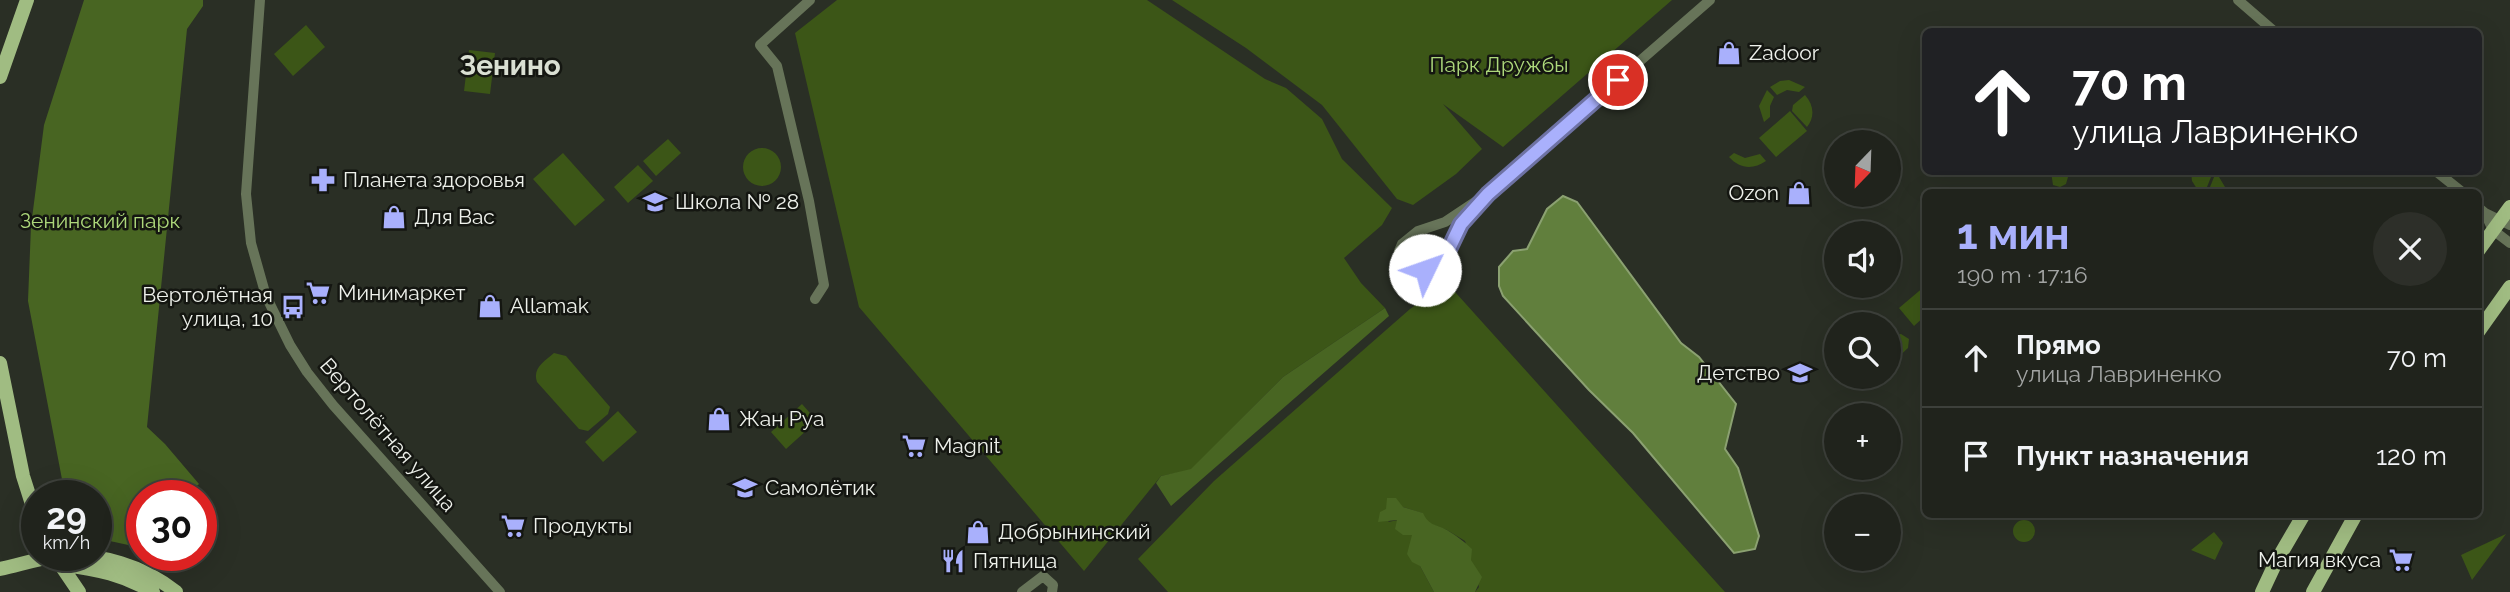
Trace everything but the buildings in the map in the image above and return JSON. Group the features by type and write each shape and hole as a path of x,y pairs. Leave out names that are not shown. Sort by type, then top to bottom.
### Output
{"main road":[{"path":"0,77 27,0"},
{"path":"2482,246 2504,220"},
{"path":"2482,326 2510,287"},
{"path":"0,363 24,480"},
{"path":"2262,592 2302,518"},
{"path":"2313,592 2354,518"},
{"path":"0,571 60,556 102,558 135,568 176,592"},
{"path":"0,571 64,565 100,569 130,579 153,592"},
{"path":"64,571 79,592"}],"street":[{"name":"Вертолётная улица","path":"260,0 246,194 251,243 266,296 290,345 333,405 500,592"},
{"path":"810,0 760,45 777,66 809,201 824,285 815,299"},
{"path":"1488,194 1445,222 1418,231 1402,244 1400,258 1413,272 1425,270 1449,249 1461,224 1488,194 1710,0"},
{"path":"2238,0 2270,28"},
{"path":"2441,175 2458,189"},
{"path":"2482,210 2504,220 2510,243"},
{"path":"1022,592 1043,576 1053,585 1052,592"}],"green space":[{"name":"Зенинский парк","path":"84,0 203,0 203,6 187,29 147,427 196,480 126,480 126,545 112,541 112,480 62,480 28,301 31,226 44,125"},
{"path":"837,0 1147,0 1265,79 1286,88 1322,119 1342,159 1392,208 1382,225 1344,258 1361,283 1385,308 1283,377 1191,470 1161,476 1084,571 859,307 795,33"},
{"name":"Парк Дружбы","path":"1172,0 1672,0 1503,147 1443,104 1482,149 1456,174 1413,205 1397,199 1322,105 1246,48"},
{"path":"306,25 325,47 293,76 274,54"},
{"path":"469,50 495,53 490,94 464,91"},
{"path":"1789,80 1805,87 1799,92 1787,90 1777,95 1770,87 1780,81"},
{"path":"1767,90 1774,97 1770,106 1770,117 1764,122 1759,106"},
{"path":"1805,95 1812,111 1807,127 1792,111 1793,105"},
{"path":"1790,111 1807,131 1776,157 1759,138"},
{"path":"668,139 681,153 656,176 643,161"},
{"path":"762,148 775,154 781,167 775,180 762,186 749,180 743,167 749,154"},
{"path":"563,153 605,200 575,226 533,179"},
{"path":"1734,153 1745,158 1760,154 1766,161 1756,166 1742,166 1729,157"},
{"path":"638,165 653,181 628,203 614,187"},
{"path":"2051,175 2067,175 2066,184 2060,187 2053,185"},
{"path":"2191,175 2212,175 2206,189 2197,189"},
{"path":"2215,175 2218,175 2226,189 2209,189"},
{"path":"1447,283 1725,592 1475,592 1479,587 1465,541 1428,523 1422,513 1403,507 1388,522 1398,520 1412,535 1420,566 1434,592 1168,592 1138,559 1214,481 1410,309"},
{"path":"1922,289 1922,319 1914,326 1899,308"},
{"path":"1385,308 1389,316 1171,506 1156,483 1161,476 1191,469 1283,377"},
{"path":"1901,334 1909,339 1908,348 1901,354"},
{"path":"554,353 566,356 610,407 608,414 588,431 579,429 537,382 538,369"},
{"path":"802,404 817,421 786,449 771,432"},
{"path":"618,411 637,432 603,462 585,442"},
{"path":"1387,498 1396,498 1403,507 1423,513 1430,523 1447,530 1472,549 1471,560 1482,577 1475,592 1434,592 1420,566 1412,562 1407,554 1412,535 1403,535 1395,529 1397,520 1378,522 1380,512 1386,509"},
{"path":"2024,520 2032,523 2035,531 2032,539 2024,542 2016,539 2013,531 2016,523"},
{"path":"2214,532 2223,543 2215,560 2191,550"},
{"path":"2506,534 2472,580 2461,555"}],"shaded area":[{"path":"1563,196 1577,202 1681,343 1699,357 1736,404 1725,449 1738,468 1759,536 1755,549 1734,553 1633,433 1589,390 1503,296 1499,286 1499,267 1513,251 1527,249 1547,209"}],"place":[{"name":"Zadoor","path":"1729,53"},
{"name":"Планета здоровья","path":"323,180"},
{"name":"Ozon","path":"1799,193"},
{"name":"Школа № 28","path":"655,202"},
{"name":"Для Вас","path":"394,217"},
{"name":"Минимаркет","path":"318,293"},
{"name":"Allamak","path":"490,306"},
{"name":"Вертолётная улица, 10","path":"293,307"},
{"name":"Детство","path":"1800,373"},
{"name":"Жан Руа","path":"719,419"},
{"name":"Magnit","path":"914,446"},
{"name":"Самолётик","path":"745,488"},
{"name":"Продукты","path":"513,526"},
{"name":"Добрынинский","path":"978,532"},
{"name":"Магия вкуса","path":"2401,560"},
{"name":"Пятница","path":"953,561"}],"district":[{"name":"Зенино","path":"510,65"}],"route":[{"path":"1425,270 1449,249 1461,224 1488,194 1618,80"}]}
